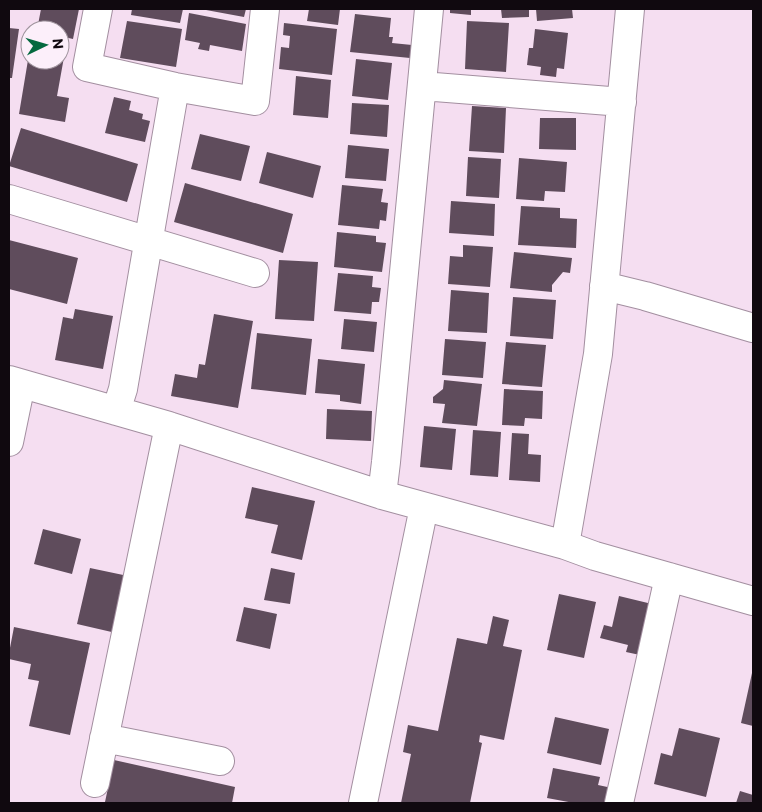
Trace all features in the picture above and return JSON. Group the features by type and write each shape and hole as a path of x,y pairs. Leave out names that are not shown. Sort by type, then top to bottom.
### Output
{"street":[{"path":"98,9 88,66 175,87 255,101 265,9"},
{"path":"382,495 429,9"},
{"path":"565,545 598,354 630,9"},
{"path":"422,86 622,102"},
{"path":"116,411 123,389 175,87"},
{"path":"9,199 254,273"},
{"path":"604,286 753,328"},
{"path":"9,442 15,382 170,426 382,495 565,545 595,556 753,601"},
{"path":"95,783 170,426"},
{"path":"363,803 424,507"},
{"path":"619,803 669,577"},
{"path":"104,738 220,761"}],"building":[{"path":"41,9 79,9 73,39 70,38 70,20 39,20"},
{"path":"132,9 183,9 180,23 131,15"},
{"path":"206,9 246,9 244,17"},
{"path":"309,9 340,9 338,25 307,21"},
{"path":"450,9 471,9 471,15 450,13"},
{"path":"501,9 529,9 529,17 502,18"},
{"path":"536,9 572,9 573,18 537,21"},
{"path":"189,13 246,24 242,51 210,45 209,51 198,49 200,43 185,40"},
{"path":"355,14 391,18 389,37 393,37 392,43 412,45 410,58 350,52"},
{"path":"127,21 182,29 176,67 120,58"},
{"path":"467,21 509,23 506,72 465,69"},
{"path":"284,23 337,29 332,75 279,69 281,47 289,48 290,36 283,35"},
{"path":"9,28 19,29 12,78 9,78"},
{"path":"535,29 568,33 564,69 557,68 556,77 540,75 541,67 527,65 529,48 533,48"},
{"path":"356,59 392,63 388,100 352,96"},
{"path":"26,70 62,70 57,96 69,98 65,122 19,114"},
{"path":"296,76 331,80 328,118 293,115"},
{"path":"114,97 131,101 129,110 143,114 142,119 150,121 145,142 105,133"},
{"path":"352,103 389,105 387,137 350,134"},
{"path":"472,106 506,108 504,153 469,151"},
{"path":"540,118 576,118 576,150 539,149"},
{"path":"21,128 138,164 127,202 9,166"},
{"path":"200,134 250,146 241,181 191,169"},
{"path":"348,145 389,149 386,181 345,178"},
{"path":"267,152 321,166 313,198 259,183"},
{"path":"468,157 501,159 499,198 466,196"},
{"path":"519,158 567,162 565,192 545,191 544,201 516,199"},
{"path":"185,183 293,214 283,253 174,222"},
{"path":"342,185 383,189 381,202 388,203 386,221 380,220 379,229 338,225"},
{"path":"451,201 495,204 494,236 449,233"},
{"path":"521,206 560,208 560,218 577,219 576,248 518,245"},
{"path":"337,232 376,236 376,242 386,243 382,272 334,267"},
{"path":"9,240 78,258 67,304 9,289"},
{"path":"463,245 493,247 490,287 448,284 450,256 463,257"},
{"path":"514,252 572,258 570,273 563,272 552,285 552,292 510,288"},
{"path":"279,260 318,262 314,321 275,319"},
{"path":"338,273 373,276 372,287 381,288 379,302 372,302 371,314 334,311"},
{"path":"451,290 489,293 487,333 448,331"},
{"path":"513,297 556,300 553,339 510,336"},
{"path":"75,309 113,316 103,369 55,360 63,317 73,319"},
{"path":"214,314 253,321 238,408 171,396 175,374 197,378 199,364 205,365"},
{"path":"344,319 377,322 374,352 341,349"},
{"path":"257,333 312,339 306,395 251,389"},
{"path":"445,339 486,342 483,378 442,375"},
{"path":"506,342 546,345 542,387 502,384"},
{"path":"318,359 365,364 361,404 340,401 340,395 315,393"},
{"path":"444,380 482,384 477,426 442,423 445,404 433,403 433,397 443,389"},
{"path":"504,389 543,391 542,419 525,418 524,426 502,425"},
{"path":"327,409 372,411 371,441 326,439"},
{"path":"424,426 456,429 452,470 420,467"},
{"path":"473,430 501,432 498,477 470,475"},
{"path":"512,433 529,434 528,454 541,455 540,482 509,480"},
{"path":"252,487 315,501 302,560 271,553 278,525 245,518"},
{"path":"43,529 81,539 72,574 34,564"},
{"path":"90,568 128,576 116,633 77,624"},
{"path":"271,568 295,573 290,604 264,600"},
{"path":"559,594 596,602 584,658 547,650"},
{"path":"619,596 652,604 640,655 626,652 628,645 600,638 604,625 612,627"},
{"path":"244,607 277,614 270,649 236,641"},
{"path":"493,616 509,620 503,646 522,650 504,740 480,735 479,742 482,743 470,803 401,803 411,754 403,752 408,725 438,731 457,638 487,644"},
{"path":"14,627 90,643 70,735 29,726 39,681 28,679 31,664 9,659"},
{"path":"753,673 753,726 741,723"},
{"path":"555,717 609,729 601,765 547,753"},
{"path":"679,728 720,738 706,797 654,784 661,753 672,756"},
{"path":"114,760 235,787 232,803 105,802"},
{"path":"553,768 600,777 598,785 612,788 609,803 574,803 547,798"},
{"path":"740,791 753,795 753,803 736,803"}]}
